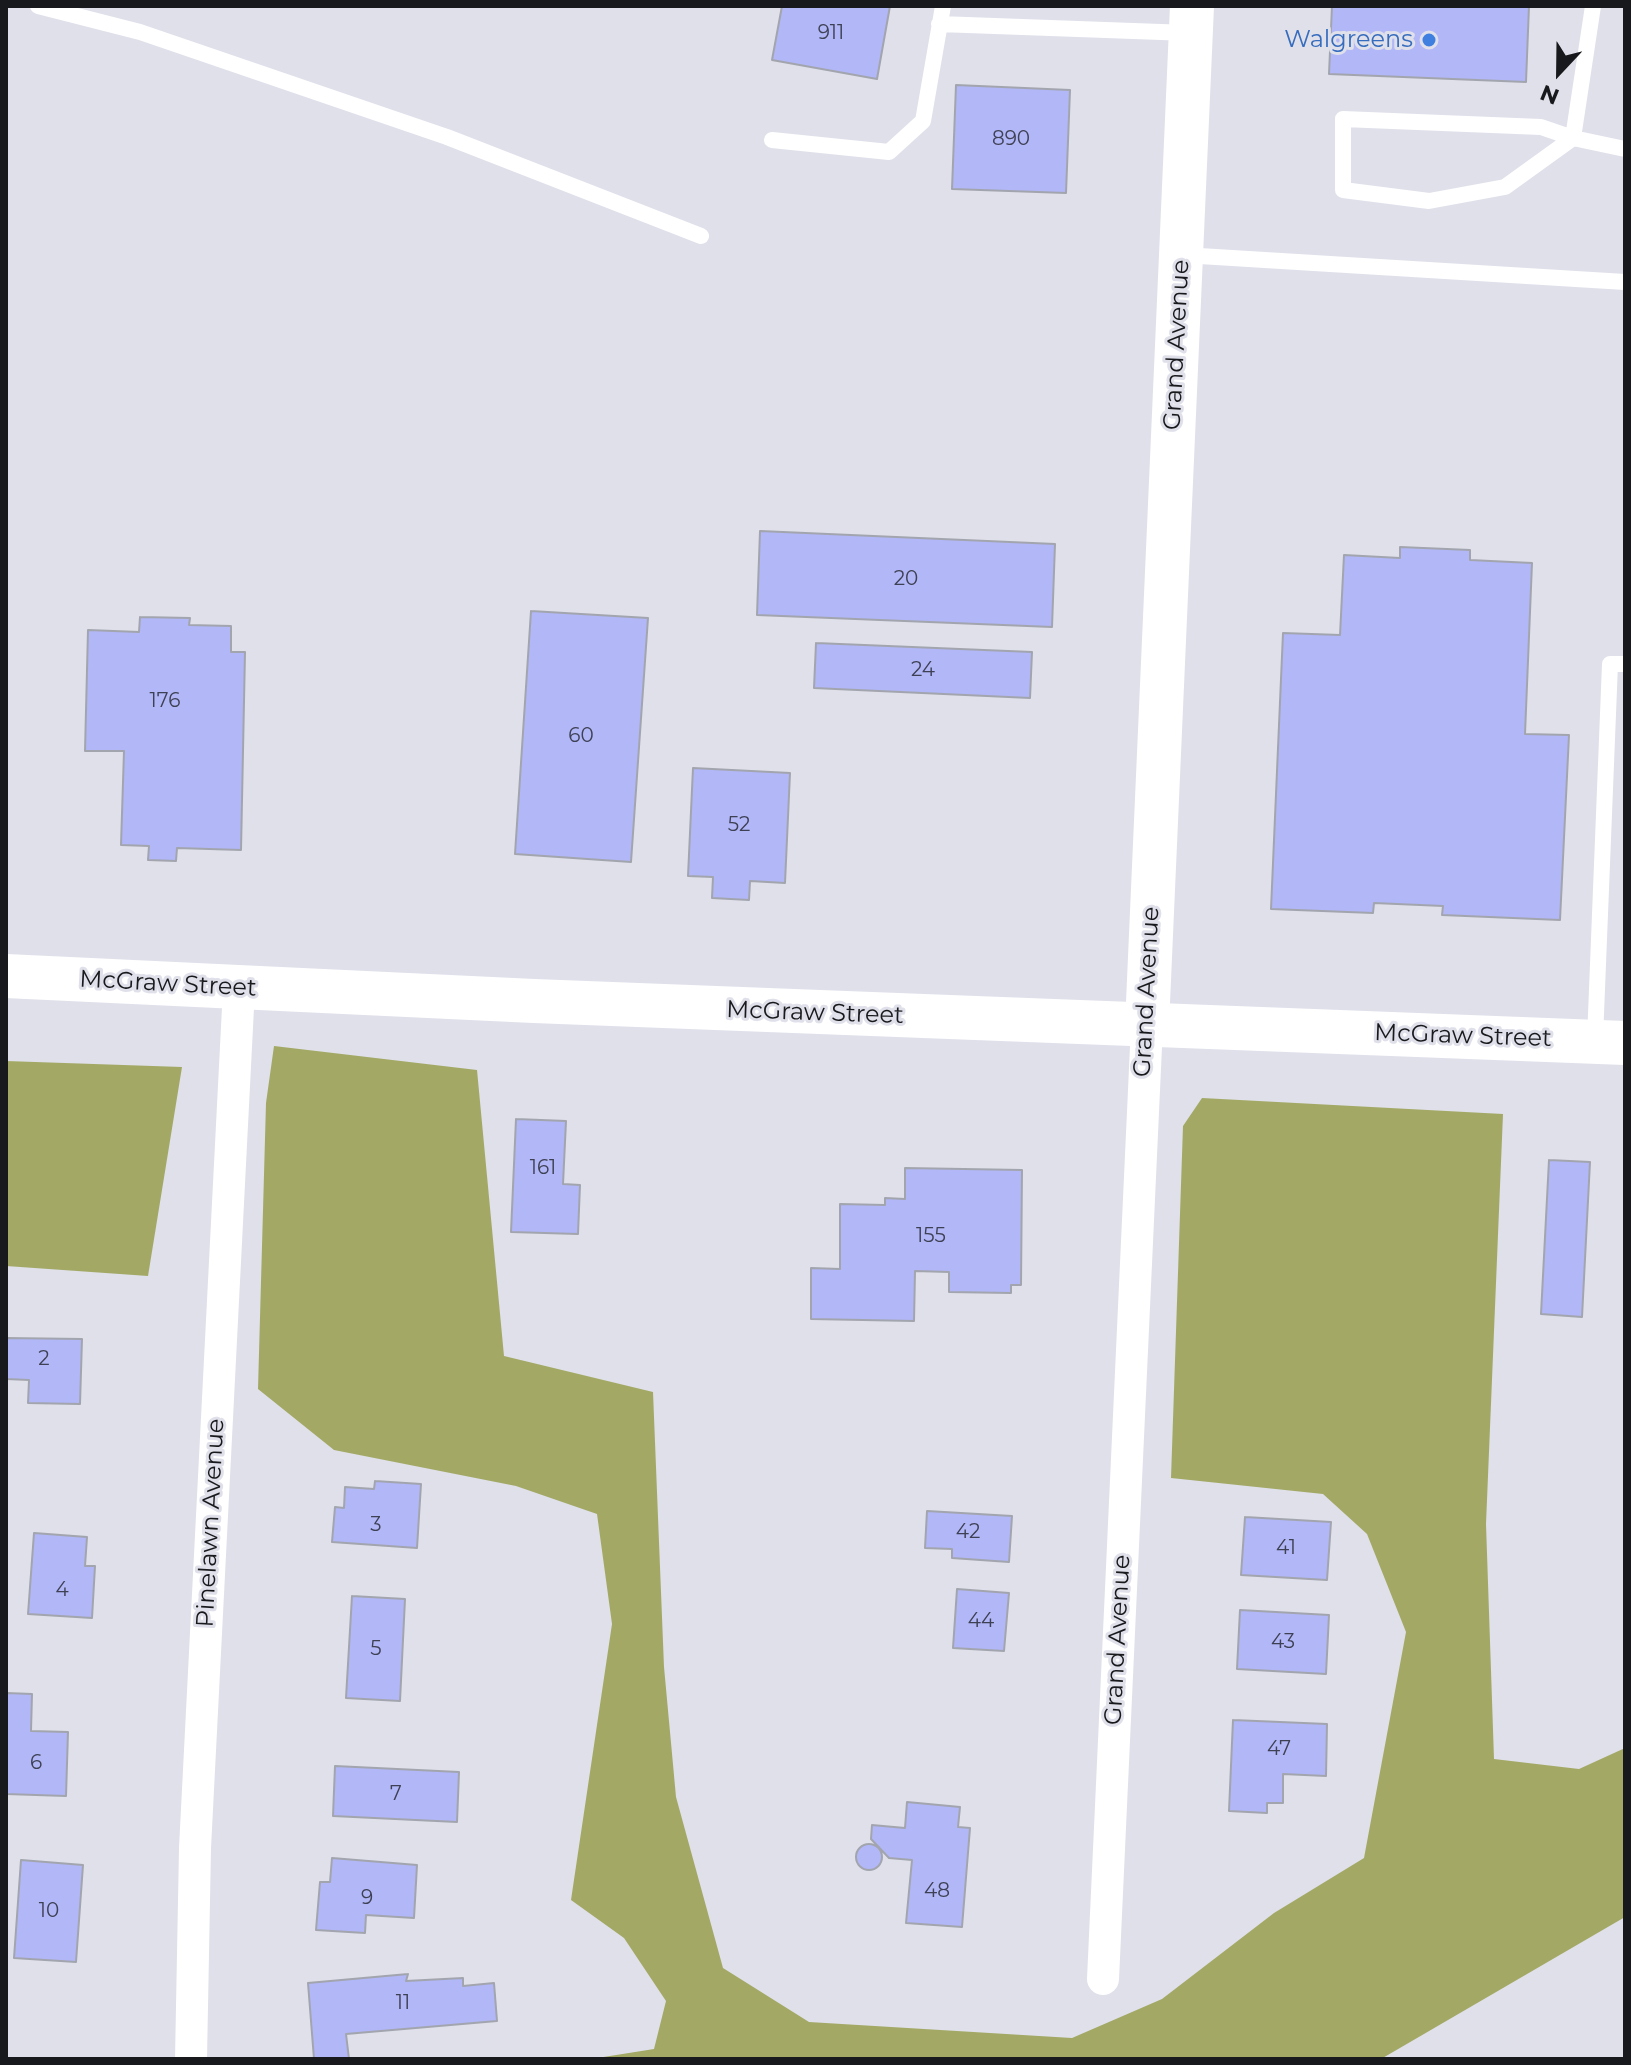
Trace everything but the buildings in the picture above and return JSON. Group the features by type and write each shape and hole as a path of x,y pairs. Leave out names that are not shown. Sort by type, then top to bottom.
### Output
{"main road":[{"name":"Grand Avenue","path":"1147,1025 1192,19"},
{"name":"McGraw Street","path":"6,976 1610,1043"}],"street":[{"name":"Pinelawn Avenue","path":"191,2059 195,1848 239,988"},
{"name":"Grand Avenue","path":"1103,1979 1147,1025"}],"lane":[{"path":"38,6 140,32 447,137 701,236"},
{"path":"772,140 889,152 923,121 943,6"},
{"path":"1593,6 1573,138 1505,187 1429,201 1343,190 1343,119 1541,127 1573,138 1625,149"},
{"path":"939,24 1192,19"},
{"path":"1181,255 1625,282"},
{"path":"1610,1043 1610,664 1625,664"}],"green space":[{"path":"274,1046 477,1070 504,1356 653,1392 664,1667 676,1797 723,1968 809,2022 1072,2038 1162,1999 1274,1913 1364,1858 1406,1632 1367,1534 1323,1494 1171,1478 1183,1126 1202,1098 1503,1114 1486,1524 1494,1759 1579,1769 1625,1748 1625,1917 1381,2059 591,2059 654,2049 666,2001 624,1938 571,1900 612,1624 597,1514 516,1486 334,1450 258,1389 266,1103"},
{"path":"6,1061 182,1067 148,1276 6,1266"}],"place":[{"name":"Walgreens","path":"1429,40"}]}
